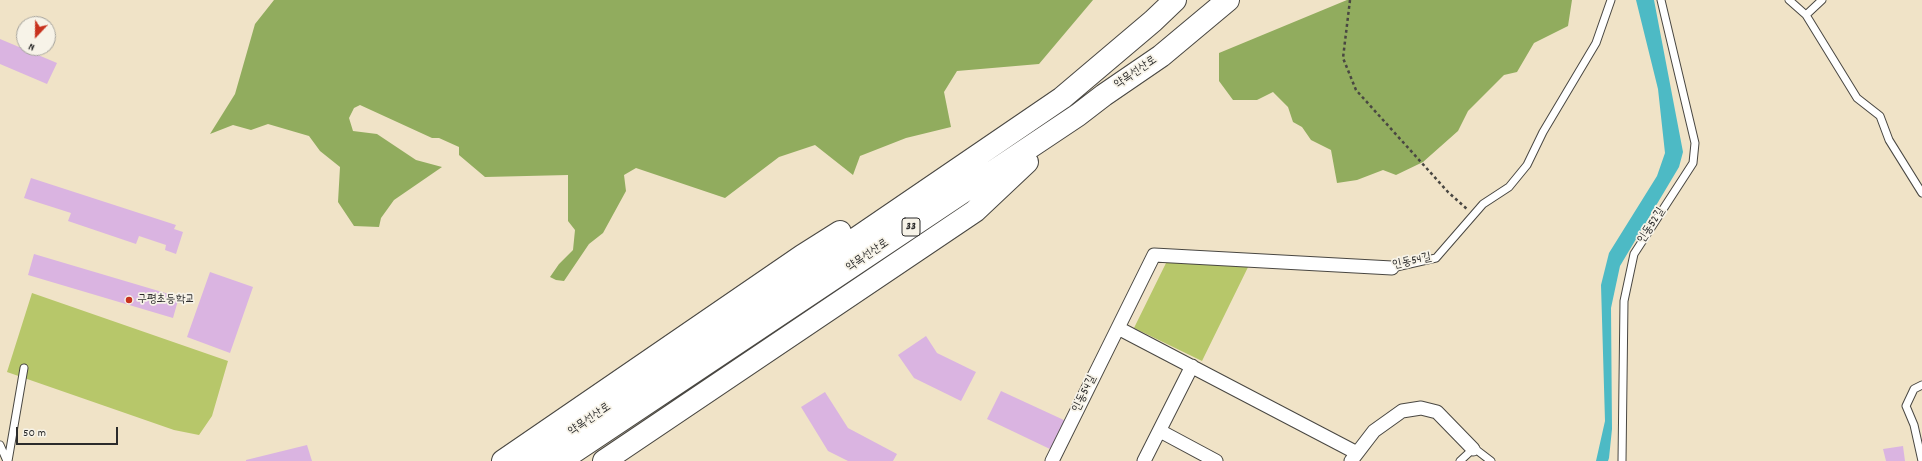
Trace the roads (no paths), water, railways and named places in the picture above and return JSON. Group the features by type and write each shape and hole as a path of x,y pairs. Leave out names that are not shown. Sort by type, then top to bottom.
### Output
{"highway":[{"name":"약목선산로","path":"560,461 578,439 1062,98 1153,21 1175,0"},
{"name":"약목선산로","path":"530,461 578,439 1078,116 1104,95 1161,56 1228,0"},
{"path":"503,461 802,256 1062,98"},
{"path":"604,461 974,210 1078,116"}],"street":[{"name":"인동54길","path":"1052,461 1154,255 1392,268"},
{"path":"1118,328 1192,366 1354,457 1374,431 1402,411 1421,408 1437,412 1473,449"},
{"path":"1144,461 1192,366"},
{"path":"1160,430 1216,461"}],"lane":[{"name":"인동54길","path":"1392,268 1436,258 1483,204 1508,187 1527,166 1543,132 1596,42 1611,0"},
{"name":"인동52길","path":"1622,461 1624,301 1634,254 1693,163 1695,143 1661,0"},
{"path":"1789,0 1806,15 1857,98 1880,116 1890,140 1922,193"},
{"path":"1806,15 1822,0"},
{"path":"7,461 24,368"},
{"path":"1922,385 1914,389 1906,406 1914,425 1922,461"},
{"path":"0,445 7,461"},
{"path":"1460,461 1473,449 1491,461"}],"water":[{"path":"1636,0 1654,0 1683,152 1679,167 1620,266 1611,308 1612,429 1609,458 1608,461 1596,461 1605,421 1601,285 1609,253 1657,176 1665,153 1658,89"}],"place":[{"name":"구평초등학교","path":"129,300"}]}
